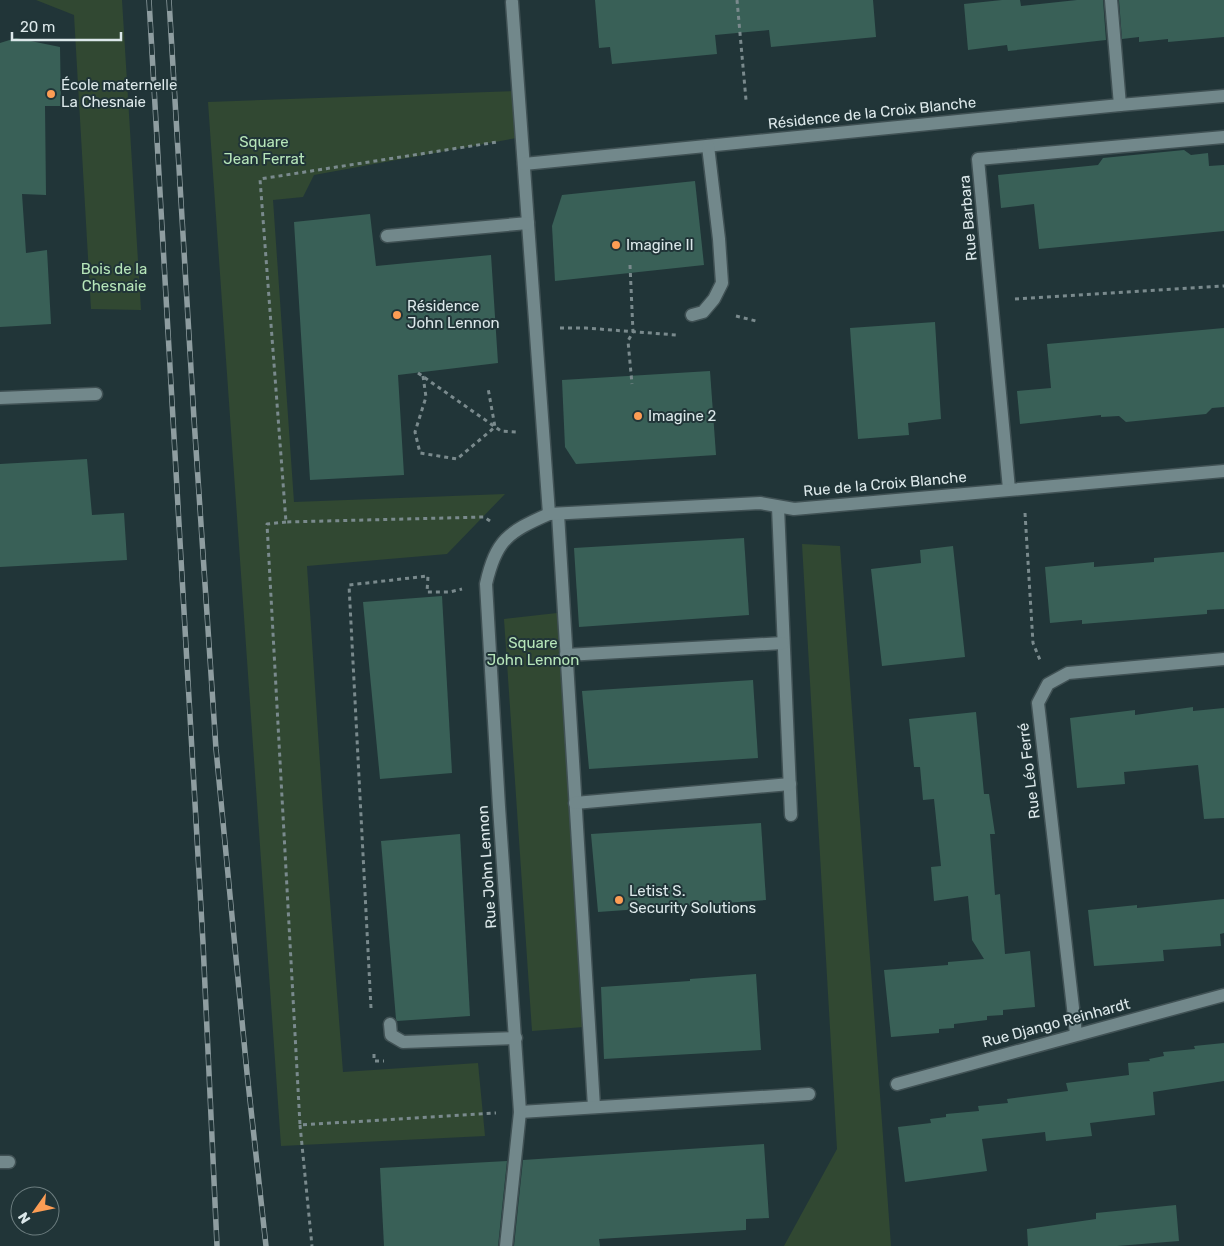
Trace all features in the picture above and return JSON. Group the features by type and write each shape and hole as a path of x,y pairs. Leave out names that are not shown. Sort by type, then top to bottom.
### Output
{"street":[{"path":"1111,0 1120,105"},
{"path":"512,2 543,434 553,514 566,655 594,1107"},
{"name":"Résidence de la Croix Blanche","path":"524,164 1224,96"},
{"name":"Rue Barbara","path":"1009,489 978,159 1224,137"},
{"path":"692,315 703,312 714,299 722,283 708,146"},
{"path":"387,236 528,223"},
{"path":"0,398 96,394"},
{"name":"Rue de la Croix Blanche","path":"553,514 760,504 794,509 1224,471"},
{"path":"778,506 791,815"},
{"name":"Rue John Lennon","path":"506,1246 520,1112 486,584 496,551 508,537 524,525 553,514"},
{"path":"566,655 783,643"},
{"path":"1052,682 1068,673 1224,659"},
{"name":"Rue Léo Ferré","path":"1052,682 1048,684 1038,703 1076,1034"},
{"path":"575,803 790,784"},
{"name":"Rue Django Reinhardt","path":"897,1084 1224,995"},
{"path":"390,1024 391,1035 403,1042 516,1038"},
{"path":"520,1112 809,1094"}],"path":[{"path":"737,0 746,100"},
{"path":"286,522 260,179 522,138"},
{"path":"630,265 633,332 628,341 632,384"},
{"path":"992,301 1224,286"},
{"path":"729,322 736,316 738,309"},
{"path":"736,316 756,321"},
{"path":"535,329 586,328 680,335"},
{"path":"418,373 501,431 543,434"},
{"path":"423,376 426,397 415,432 420,453 456,459 495,427"},
{"path":"488,388 495,427"},
{"path":"1023,488 1033,643 1036,654 1052,682"},
{"path":"312,1246 300,1125 267,524 484,517 508,537"},
{"path":"372,1011 349,585 428,576 427,592 450,592 486,584"},
{"path":"374,1051 374,1061 393,1060"},
{"path":"300,1125 520,1112"}],"green space":[{"name":"Bois de la Chesnaie","path":"36,0 122,0 141,310 91,309 74,15"},
{"name":"Square Jean Ferrat","path":"518,91 522,137 314,175 303,197 273,200 294,502 505,494 447,554 307,566 343,1072 478,1063 485,1136 281,1146 208,102"},
{"path":"802,544 840,546 891,1246 784,1246 837,1149"},
{"name":"Square John Lennon","path":"557,613 584,1027 532,1031 504,619"}],"building":[{"path":"595,0 873,0 876,37 771,47 769,30 715,35 717,54 612,64 610,47 599,48"},
{"path":"1020,0 1021,6 1077,0 1103,0 1106,40 1008,51 1007,45 968,50 964,4"},
{"path":"1119,0 1224,0 1224,37 1168,42 1168,39 1139,42 1139,37 1122,39"},
{"path":"16,38 60,47 61,106 45,106 46,195 22,194 26,253 47,250 51,324 0,327 0,43"},
{"path":"1184,150 1191,155 1208,153 1209,166 1224,165 1224,231 1039,249 1034,204 1001,208 998,175 1098,165 1103,158"},
{"name":"Imagine II","path":"695,181 704,265 555,281 552,226 562,195"},
{"name":"Résidence John Lennon","path":"370,214 376,266 491,255 498,363 398,375 404,475 310,480 294,222"},
{"path":"935,322 941,419 908,423 909,435 858,439 850,328"},
{"path":"1224,328 1224,407 1212,408 1206,414 1126,422 1119,416 1101,417 1101,415 1020,424 1017,391 1051,388 1047,344"},
{"name":"Imagine 2","path":"710,371 716,455 576,464 565,447 562,380"},
{"path":"87,459 92,515 124,513 127,560 0,567 0,464"},
{"path":"744,538 749,615 579,627 574,548"},
{"path":"953,546 965,657 882,666 871,569 921,563 920,550"},
{"path":"1224,552 1224,609 1207,610 1207,614 1082,624 1082,620 1050,623 1045,567 1094,562 1094,567 1154,562 1154,558"},
{"path":"442,596 452,773 380,779 363,602"},
{"path":"753,680 758,758 589,769 582,691"},
{"path":"1193,707 1193,711 1224,708 1224,818 1204,819 1198,765 1124,772 1125,784 1077,788 1070,718 1135,710 1135,715"},
{"path":"976,712 984,794 989,794 995,834 990,834 995,895 1000,894 1005,954 1030,951 1035,1007 1003,1010 1003,1015 987,1016 987,1020 954,1024 954,1028 939,1029 939,1033 891,1037 884,970 948,965 948,962 984,959 972,940 968,896 934,901 931,867 941,866 934,799 923,800 920,767 914,767 909,719"},
{"path":"761,823 766,900 598,912 591,834"},
{"path":"460,834 470,1016 397,1021 381,841"},
{"path":"1224,899 1224,933 1220,934 1221,946 1163,950 1164,961 1094,966 1088,910 1137,905 1137,908"},
{"path":"756,974 761,1050 604,1059 601,987"},
{"path":"1224,1043 1224,1081 1153,1092 1155,1115 1090,1123 1092,1136 1046,1141 1045,1132 982,1139 987,1171 905,1182 898,1127 931,1123 930,1119 946,1117 946,1114 979,1111 978,1106 1008,1103 1007,1099 1068,1091 1066,1083 1129,1075 1128,1063 1150,1061 1149,1059 1164,1056 1163,1052 1195,1049 1194,1046"},
{"path":"764,1144 769,1218 746,1219 746,1230 599,1239 600,1246 514,1246 523,1160"},
{"path":"507,1161 498,1246 384,1246 380,1168"},
{"path":"1176,1205 1179,1241 1117,1246 1028,1246 1027,1229 1096,1219 1096,1213"}],"railway":[{"path":"149,0 203,943 217,1246"},
{"path":"169,0 216,749 247,1073 266,1246"}],"place":[{"name":"École maternelle La Chesnaie","path":"51,94"},
{"name":"Imagine II","path":"616,245"},
{"name":"Résidence John Lennon","path":"397,315"},
{"name":"Imagine 2","path":"638,416"},
{"name":"Letist S. Security Solutions","path":"619,900"}]}
